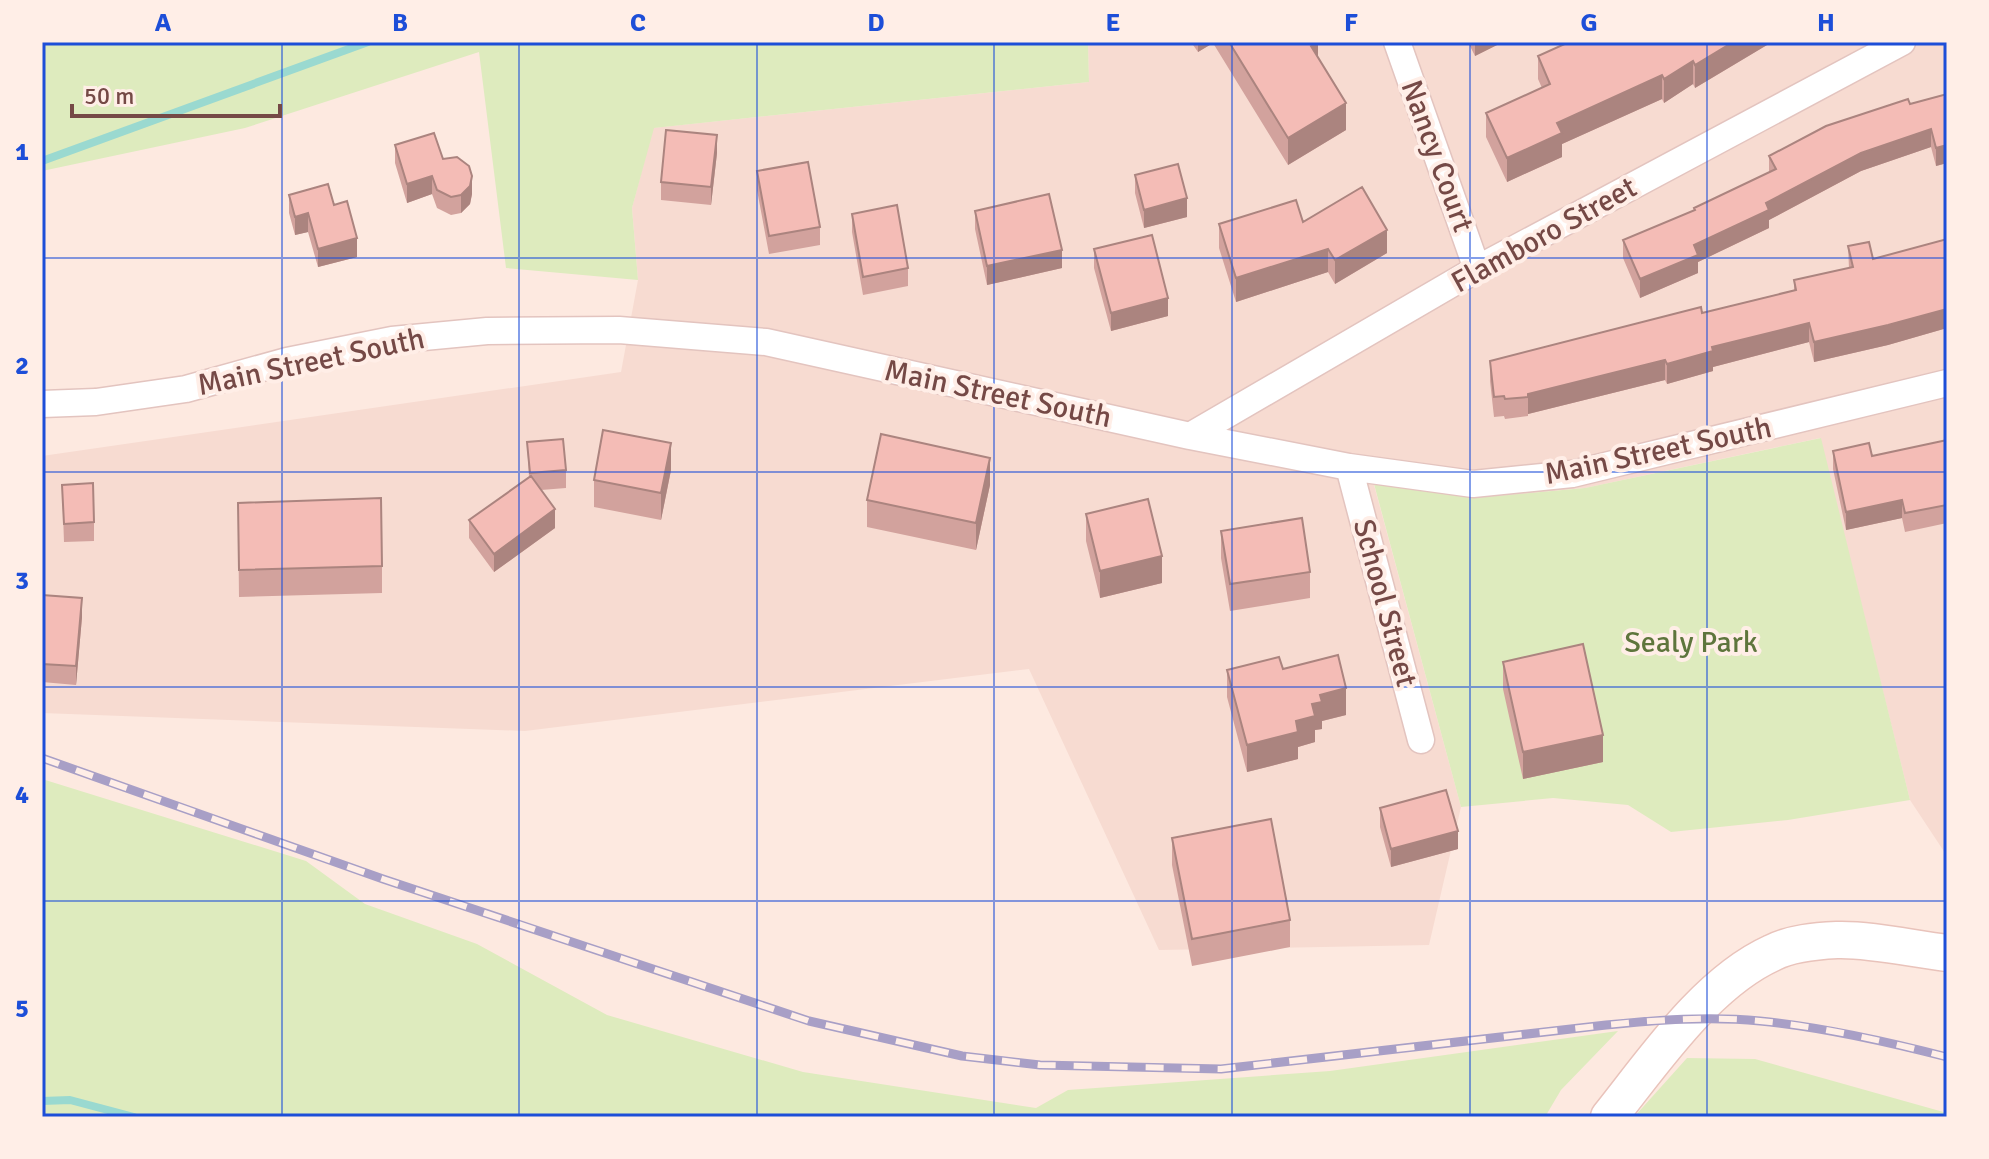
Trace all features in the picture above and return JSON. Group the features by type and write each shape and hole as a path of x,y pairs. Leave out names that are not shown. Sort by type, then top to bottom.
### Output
{"main road":[{"path":"1609,1117 1692,1016 1736,974 1773,952 1810,942 1842,940 1947,953"}],"street":[{"name":"Nancy Court","path":"1397,42 1477,269"},
{"name":"Flamboro Street","path":"1190,436 1477,269 1902,42"},
{"name":"Main Street South","path":"42,404 96,402 186,389 287,361 392,340 487,331 619,330 766,342 1190,436 1349,467 1473,484 1572,474 1947,383"},
{"name":"School Street","path":"1349,467 1421,740"}],"shaded area":[{"path":"1088,42 1947,42 1947,856 1910,800 1820,438 1585,488 1475,498 1374,485 1461,807 1429,945 1159,950 1029,669 525,731 42,713 42,456 621,372 638,280 632,208 653,128 1089,82"}],"green space":[{"path":"42,42 1088,42 1089,82 654,128 632,208 638,280 506,268 479,52 245,128 42,171"},
{"name":"Sealy Park","path":"1821,438 1910,800 1788,820 1671,832 1628,805 1553,798 1461,807 1374,484 1475,498 1585,488"},
{"path":"42,779 306,861 365,904 477,944 607,1015 803,1072 1036,1108 1068,1090 1330,1071 1618,1031 1561,1090 1545,1117 42,1117"},
{"path":"1687,1058 1755,1059 1947,1113 1947,1117 1634,1117"}],"building":[{"path":"1229,42 1318,42 1311,46 1346,103 1288,138"},
{"path":"1569,42 1733,42 1695,65 1693,61 1664,79 1662,75 1557,123 1562,133 1507,158 1486,113 1550,84 1538,56"},
{"path":"1947,94 1947,145 1936,148 1931,129 1861,153 1766,203 1769,210 1694,245 1698,255 1640,279 1623,240 1695,210 1776,169 1769,156 1826,126 1908,99 1910,104"},
{"path":"666,130 717,135 711,187 661,182"},
{"path":"434,133 443,159 457,157 469,166 472,176 470,186 461,195 451,197 437,190 432,176 407,184 395,145"},
{"path":"808,162 820,227 769,236 757,171"},
{"path":"1178,164 1187,198 1144,210 1135,175"},
{"path":"328,184 334,205 347,201 357,238 318,249 308,213 295,217 289,195"},
{"path":"1362,187 1387,230 1335,260 1328,249 1236,278 1219,224 1296,200 1303,222"},
{"path":"1049,194 1062,250 987,266 975,211"},
{"path":"897,205 908,268 863,277 852,214"},
{"path":"1152,235 1168,298 1111,313 1094,249"},
{"path":"1947,239 1947,309 1814,342 1809,323 1712,347 1713,351 1667,364 1665,360 1528,394 1528,397 1494,397 1490,361 1701,307 1702,313 1796,290 1794,280 1853,267 1848,246 1869,242 1873,259"},
{"path":"603,430 671,443 661,493 594,480"},
{"path":"881,434 990,458 976,523 867,500"},
{"path":"563,439 566,470 530,473 527,442"},
{"path":"1947,440 1947,505 1905,513 1902,500 1846,512 1833,451 1869,443 1872,456"},
{"path":"531,476 555,509 494,554 469,520"},
{"path":"93,483 94,522 64,524 62,485"},
{"path":"381,498 382,566 239,570 238,503"},
{"path":"1148,499 1162,556 1100,571 1086,514"},
{"path":"1302,518 1310,572 1230,584 1221,531"},
{"path":"42,595 82,598 76,666 42,664"},
{"path":"1583,644 1603,735 1523,752 1503,662"},
{"path":"1338,655 1346,688 1320,695 1322,702 1312,704 1315,716 1296,721 1298,732 1247,745 1227,670 1279,657 1283,669"},
{"path":"1446,790 1458,831 1391,849 1380,808"},
{"path":"1271,819 1290,920 1192,939 1172,838"}],"waterway":[{"path":"42,161 368,42"},
{"path":"42,1101 70,1100 134,1117"}],"railway":[{"path":"42,758 383,879 809,1021 962,1056 1040,1065 1221,1069 1606,1025 1702,1019 1760,1021 1807,1027 1947,1057"}]}
